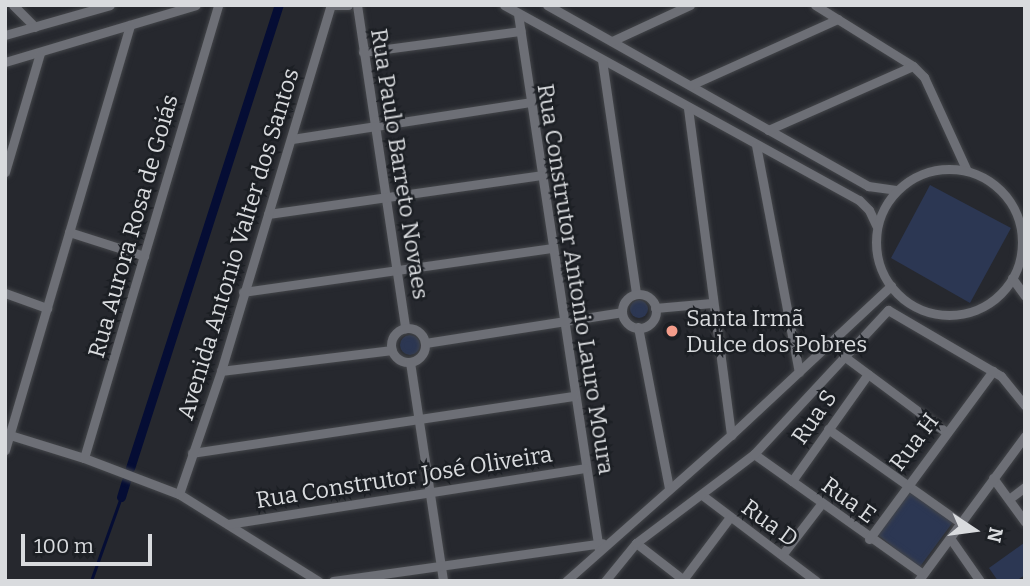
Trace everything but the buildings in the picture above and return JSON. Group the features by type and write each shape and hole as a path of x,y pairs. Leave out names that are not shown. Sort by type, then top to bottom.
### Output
{"street":[{"path":"13,5 35,27"},
{"path":"5,35 110,5"},
{"path":"5,62 196,5"},
{"name":"Rua Aurora Rosa de Goiás","path":"85,458 218,5"},
{"name":"Rua Paulo Barreto Novaes","path":"331,5 348,5"},
{"name":"Avenida Antonio Valter dos Santos","path":"179,494 221,371 331,5"},
{"name":"Rua Paulo Barreto Novaes","path":"357,5 383,197 405,328"},
{"path":"504,5 859,201 869,210 876,225 880,265 891,286 921,309 944,315 968,313 990,303 1012,278 1019,265 1023,241 1018,217 1007,196 989,180 967,171 943,169 920,175 896,190 876,225"},
{"path":"547,5 868,186 896,190"},
{"path":"612,41 690,5"},
{"path":"815,5 913,66 924,77 967,171"},
{"name":"Rua Construtor Antonio Lauro Moura","path":"518,14 584,468 601,545"},
{"path":"691,85 838,19"},
{"path":"5,450 130,25"},
{"path":"363,52 521,31"},
{"path":"5,172 40,53"},
{"path":"602,60 636,294"},
{"path":"768,130 913,66"},
{"path":"292,139 530,102"},
{"path":"688,108 730,435"},
{"path":"756,145 799,372"},
{"path":"268,214 541,175"},
{"path":"69,232 144,256"},
{"path":"243,292 552,248"},
{"path":"1012,278 1025,296"},
{"path":"566,581 601,545 730,435 891,286"},
{"path":"5,293 47,308"},
{"path":"636,294 650,298 655,308 651,322 638,327 629,324 622,312 624,302 636,294"},
{"path":"655,308 712,303"},
{"path":"605,581 636,543 754,454 888,310 993,371 1008,382 1024,402"},
{"path":"425,343 622,312"},
{"path":"638,327 668,488"},
{"path":"405,328 416,330 425,343 423,353 410,362 401,360 392,349 394,336 405,328"},
{"path":"221,371 392,349"},
{"path":"845,357 946,432"},
{"path":"410,362 443,581"},
{"name":"Rua H","path":"869,539 907,483 993,371"},
{"name":"Rua S","path":"792,481 868,374"},
{"path":"192,453 574,396"},
{"path":"828,429 961,523"},
{"path":"10,435 85,458 179,494 318,581"},
{"path":"921,578 1025,436"},
{"name":"Rua E","path":"754,454 921,578"},
{"name":"Rua Construtor José Oliveira","path":"229,523 428,490 584,468"},
{"path":"993,478 1025,522"},
{"path":"1009,499 1025,487"},
{"name":"Rua D","path":"702,495 816,581"},
{"path":"782,555 821,504"},
{"path":"636,543 683,580 730,517"},
{"path":"950,538 980,581"},
{"path":"333,581 601,545"}],"shaded area":[{"path":"930,185 1011,228 970,303 891,258"},
{"path":"639,300 647,305 648,309 643,317 639,318 631,313 630,309 635,301"},
{"path":"410,335 417,338 420,345 417,352 410,355 403,352 400,345 403,338"},
{"path":"908,490 953,522 919,568 877,534"},
{"path":"1024,543 1025,575 1016,581 998,581 989,568"}],"waterway":[{"path":"130,468 279,5"},
{"path":"121,497 126,481"},
{"path":"91,581 121,497"}],"place":[{"name":"Santa Irmã Dulce dos Pobres","path":"672,331"}]}
